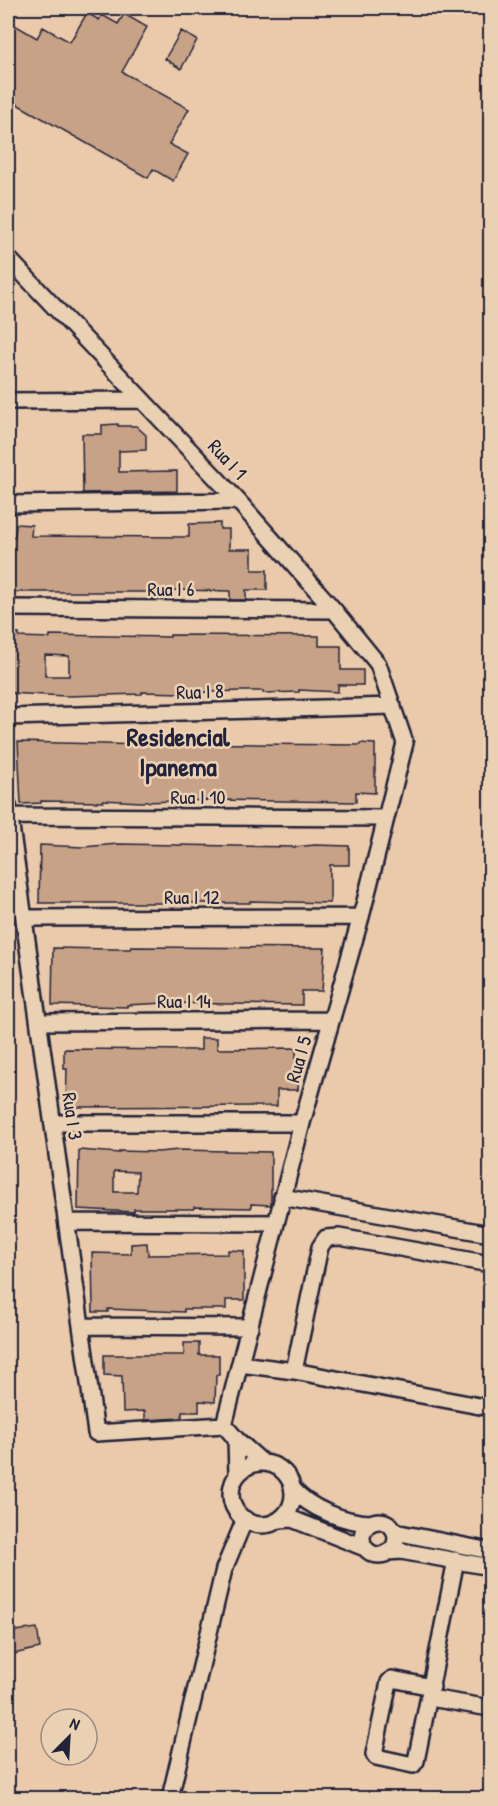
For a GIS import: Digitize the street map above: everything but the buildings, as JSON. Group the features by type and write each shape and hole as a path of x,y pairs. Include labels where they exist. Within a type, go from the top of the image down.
{"street":[{"name":"Rua I 1","path":"8,258 238,501 334,610 378,664 393,706"},
{"path":"8,401 142,400"},
{"path":"8,504 238,501"},
{"name":"Rua I 6","path":"8,608 334,610"},
{"name":"Rua I 8","path":"8,717 393,706"},
{"name":"Rua I 5","path":"224,1425 282,1197 361,917 405,743 393,706"},
{"name":"Rua I 10","path":"8,810 386,818"},
{"name":"Rua I 3","path":"8,810 96,1433 224,1425"},
{"name":"Rua I 12","path":"24,918 361,917"},
{"name":"Rua I 14","path":"39,1022 331,1020"},
{"path":"53,1123 302,1123"},
{"path":"282,1197 490,1234"},
{"path":"67,1222 276,1223"},
{"path":"294,1371 320,1247 326,1238 339,1237 490,1264"},
{"path":"82,1326 250,1327"},
{"path":"240,1364 294,1371 490,1408"},
{"path":"224,1425 263,1463"},
{"path":"236,1439 237,1475 232,1488 232,1502 235,1509 245,1519 258,1525 292,1519 375,1554 401,1551 490,1567"},
{"path":"237,1475 249,1465 263,1463 277,1466 288,1476 293,1489 301,1498 322,1509 358,1522 382,1521 395,1532 490,1551"},
{"path":"279,1520 289,1510 293,1489"},
{"path":"170,1798 224,1569 245,1519"},
{"path":"365,1548 363,1532 370,1523"},
{"path":"387,1552 395,1544 395,1532"},
{"path":"456,1560 431,1692 416,1761 413,1765 376,1757 374,1754 389,1682 392,1679 431,1692 490,1708"}],"district":[{"name":"Residencial Ipanema","path":"178,751"}]}
